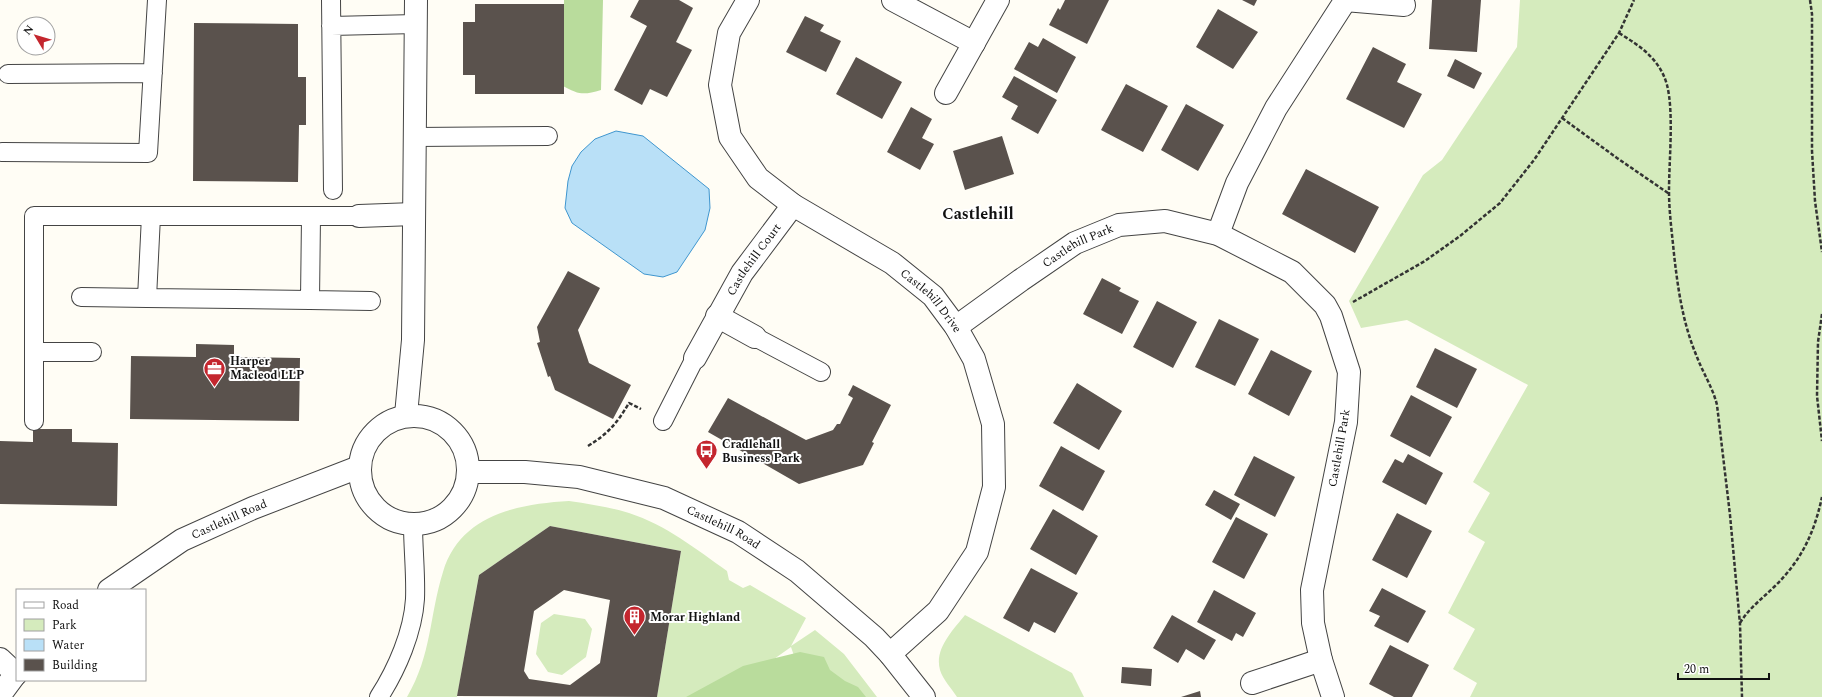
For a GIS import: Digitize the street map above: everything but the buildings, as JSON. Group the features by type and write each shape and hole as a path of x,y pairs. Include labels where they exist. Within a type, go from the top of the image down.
{"street":[{"path":"406,415 413,340 416,0"},
{"name":"Castlehill Drive","path":"748,0 729,33 720,85 730,137 758,178 793,204 892,263 933,296 956,327 974,359 993,424 994,487 977,552 938,611 890,654"},
{"path":"893,0 974,43"},
{"path":"946,93 998,0"},
{"path":"1218,234 1237,183 1276,108 1345,0 1404,5"},
{"name":"Castlehill Court","path":"695,358 716,316 742,273 793,204"},
{"path":"359,216 414,214"},
{"name":"Castlehill Park","path":"956,327 1075,243 1119,225 1165,221 1218,234 1292,272 1325,305 1331,316 1349,372 1346,422 1312,590 1313,623 1321,660 1332,697"},
{"path":"716,316 755,337"},
{"path":"406,415 422,415 437,420 451,429 461,441 467,456 469,472 462,494 457,503 445,515 429,522 413,524 395,521 380,513 369,500 361,484 359,467 364,449 373,433 388,422 406,415"},
{"name":"Castlehill Road","path":"110,589 182,540 253,508 359,467"},
{"name":"Castlehill Road","path":"469,472 525,472 579,477 664,498 738,532 797,571 874,637 890,654 924,697"},
{"path":"1252,683 1321,660"},
{"path":"0,695 11,668"}],"lane":[{"path":"2,152 148,153 156,0"},
{"path":"331,0 333,190"},
{"path":"332,26 416,24"},
{"path":"8,74 153,73"},
{"path":"415,137 548,136"},
{"path":"34,421 34,216 359,216"},
{"path":"147,298 151,216"},
{"path":"310,217 310,300"},
{"path":"81,297 371,301"},
{"path":"755,337 821,372"},
{"path":"34,352 92,352"},
{"path":"663,421 695,358"},
{"path":"379,697 388,683 408,633 415,599 413,524"}],"path":[{"path":"1331,316 1425,260 1460,236 1500,203 1534,160 1619,33 1634,0"},
{"path":"1810,0 1812,14 1812,151 1815,201 1822,252"},
{"path":"1619,33 1649,54 1659,66 1667,85 1669,109 1669,193 1683,315 1697,357 1717,405 1730,515 1740,624 1742,697"},
{"path":"1562,118 1669,193"},
{"path":"1822,314 1818,342 1817,396 1822,441"},
{"path":"588,446 604,436 611,429 629,403 663,421"},
{"path":"1740,624 1746,613 1776,586 1795,565 1807,546 1822,497"}],"green space":[{"path":"564,0 603,0 601,90 590,93 578,93 563,86"},
{"path":"1520,0 1822,0 1822,697 1470,697 1477,683 1453,669 1475,629 1448,613 1485,542 1468,532 1490,493 1473,482 1528,385 1407,320 1361,328 1349,301 1423,175 1442,160 1517,47"},
{"path":"569,501 622,511 656,524 680,538 727,571 729,580 743,588 750,585 806,618 791,646 815,630 844,654 877,697 808,697 791,647 720,697 657,697 681,551 550,526 479,575 457,697 407,697 415,681 426,650 438,589 443,572 451,553 463,537 477,525 493,516 530,505"},
{"path":"554,614 585,619 592,629 586,657 562,675 548,672 536,654 541,623"},
{"path":"965,615 1072,673 1084,697 957,697 943,677 939,662 942,647 950,633"},
{"path":"800,652 824,657 830,670 845,681 858,687 866,697 686,697 743,666"}],"water":[{"path":"616,131 643,136 709,189 710,208 705,230 677,272 663,277 644,274 572,223 565,208 568,181 572,166 581,152 595,139"}],"place":[{"name":"Harper Macleod LLP","path":"215,388"},
{"name":"Cradlehall Business Park","path":"706,470"},
{"name":"Morar Highland","path":"635,636"}],"district":[{"name":"Castlehill","path":"978,213"}]}
